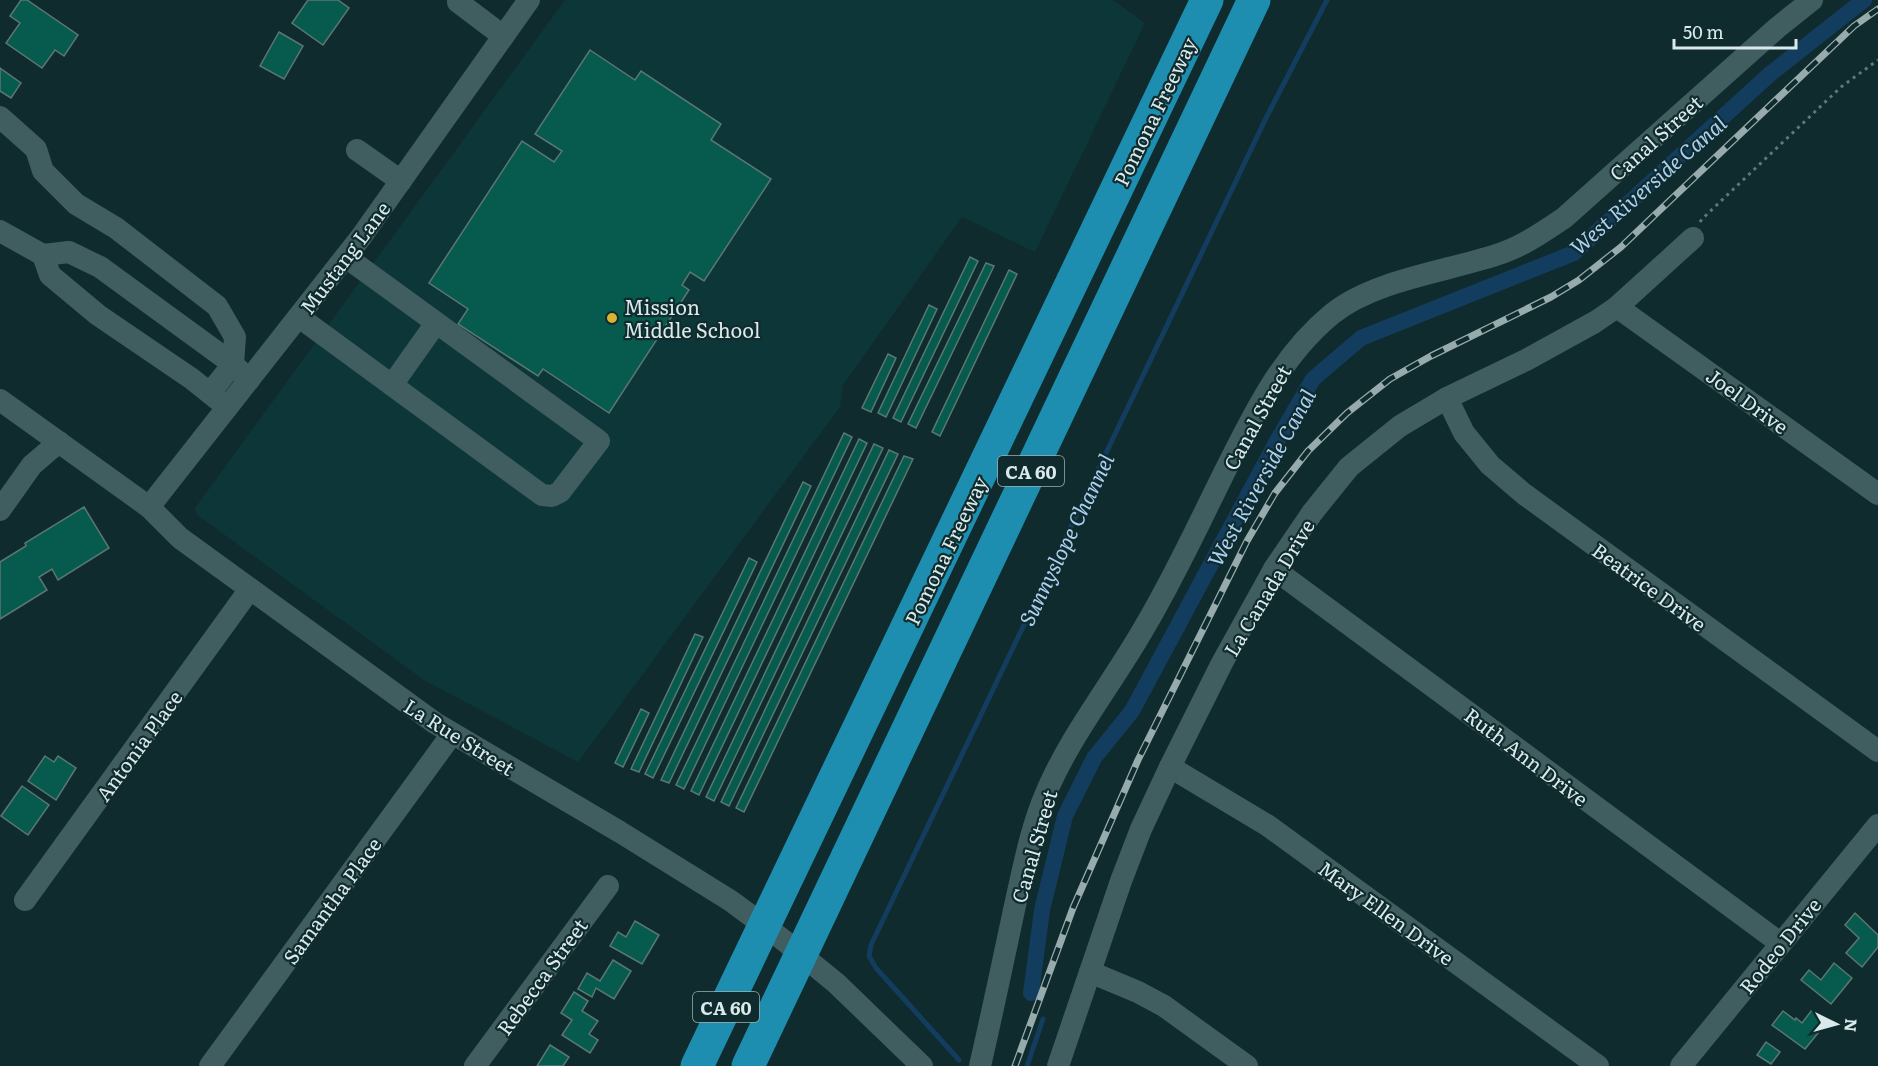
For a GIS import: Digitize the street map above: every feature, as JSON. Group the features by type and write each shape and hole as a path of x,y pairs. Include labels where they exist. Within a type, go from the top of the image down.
{"highway":[{"name":"Pomona Freeway","path":"697,1066 1207,0"},
{"name":"CA 60","path":"748,1066 1254,0"}],"street":[{"name":"Mustang Lane","path":"149,507 346,257 529,0"},
{"name":"Canal Street","path":"980,1066 1020,882 1045,794 1072,741 1144,629 1261,400 1287,360 1318,326 1335,311 1355,299 1397,283 1504,253 1530,241 1564,218 1768,36 1812,0"},
{"path":"458,2 504,36"},
{"path":"0,117 36,149 43,171 76,204 116,228 217,306 235,337 233,363 210,393"},
{"path":"357,150 401,182"},
{"path":"0,231 43,255 69,252 100,267 233,363 249,380"},
{"name":"La Canada Drive","path":"1058,1066 1137,840 1170,767 1222,663 1274,568 1312,513 1349,467 1400,426 1447,398 1526,360 1595,322 1617,307 1694,238"},
{"path":"43,255 50,275 58,282 99,315 192,379 227,407"},
{"path":"299,316 542,495 552,496 560,492 599,441 346,257"},
{"name":"Joel Drive","path":"1617,307 1878,494"},
{"path":"392,385 436,323"},
{"name":"Beatrice Drive","path":"1447,398 1464,433 1490,465 1524,494 1878,751"},
{"name":"La Rue Street","path":"0,400 149,507 180,538 452,734 610,826 731,901 836,983 922,1066"},
{"path":"0,510 32,465 58,442"},
{"name":"Ruth Ann Drive","path":"1274,568 1780,943"},
{"name":"Antonia Place","path":"25,900 250,589"},
{"name":"Samantha Place","path":"210,1066 452,734"},
{"name":"Mary Ellen Drive","path":"1170,767 1267,825 1598,1066"},
{"name":"Rodeo Drive","path":"1681,1066 1878,825"},
{"name":"Rebecca Street","path":"475,1066 608,886"},
{"path":"1090,972 1138,992 1164,1006 1247,1066"}],"path":[{"path":"1694,238 1702,219 1841,87 1878,60"}],"shaded area":[{"name":"Mission Middle School","path":"565,0 1113,0 1145,23 1035,252 962,217 843,385 840,407 578,762 424,680 196,514 195,508"}],"building":[{"path":"21,0 27,0 78,35 64,56 55,50 42,68 6,43 20,23 10,16"},
{"path":"308,0 338,0 349,8 323,45 292,23"},
{"path":"279,32 303,46 284,79 260,66"},
{"path":"590,50 635,80 641,71 721,124 711,140 771,179 704,281 690,272 682,285 689,290 609,413 543,369 538,376 458,324 468,309 429,283 522,141 554,162 562,151 535,134"},
{"path":"0,68 21,83 11,98 0,91"},
{"path":"970,257 978,261 901,422 893,418"},
{"path":"986,263 994,266 916,428 908,424"},
{"path":"1009,270 1017,274 940,436 932,432"},
{"path":"929,305 937,309 886,417 878,413"},
{"path":"888,354 896,358 871,412 862,408"},
{"path":"844,433 852,437 684,789 676,785"},
{"path":"859,439 867,443 699,795 691,791"},
{"path":"874,444 883,448 714,801 706,797"},
{"path":"889,450 898,454 729,806 721,802"},
{"path":"904,456 913,459 744,812 736,808"},
{"path":"803,482 811,486 669,783 661,780"},
{"path":"84,507 109,548 58,580 52,569 39,577 47,590 0,619 0,562 26,546 25,543"},
{"path":"749,558 757,562 653,778 645,774"},
{"path":"695,634 703,637 639,772 631,769"},
{"path":"641,709 649,713 623,767 615,763"},
{"path":"45,756 54,762 58,756 76,768 56,800 28,781"},
{"path":"22,786 49,805 28,835 1,816"},
{"path":"1855,913 1878,935 1878,947 1862,967 1846,953 1859,938 1845,925"},
{"path":"635,921 659,935 642,964 610,946 618,932 626,937"},
{"path":"613,960 631,971 614,999 596,988 592,997 578,989 587,973 600,981"},
{"path":"1834,963 1852,978 1831,1004 1801,980 1809,970 1821,980"},
{"path":"574,992 588,1001 582,1011 598,1021 589,1034 598,1040 590,1053 562,1035 572,1020 561,1013"},
{"path":"1812,1010 1827,1022 1805,1049 1772,1025 1783,1011 1802,1023"},
{"path":"1766,1042 1780,1052 1771,1064 1757,1055"},
{"path":"550,1045 569,1057 563,1066 537,1066"}],"waterway":[{"name":"Sunnyslope Channel","path":"959,1060 876,968 869,956 871,945 1267,116 1327,0"},
{"name":"West Riverside Canal","path":"1031,993 1042,910 1065,816 1094,758 1132,711 1277,441 1313,379 1361,338 1574,253 1770,74 1864,0"},
{"name":"West Riverside Canal","path":"1027,1066 1043,1019"}],"railway":[{"path":"1015,1066 1073,908 1138,760 1247,541 1275,493 1308,451 1347,413 1390,379 1431,356 1551,297 1579,280 1621,247 1854,26 1878,9"}],"place":[{"name":"Mission Middle School","path":"612,318"}]}
